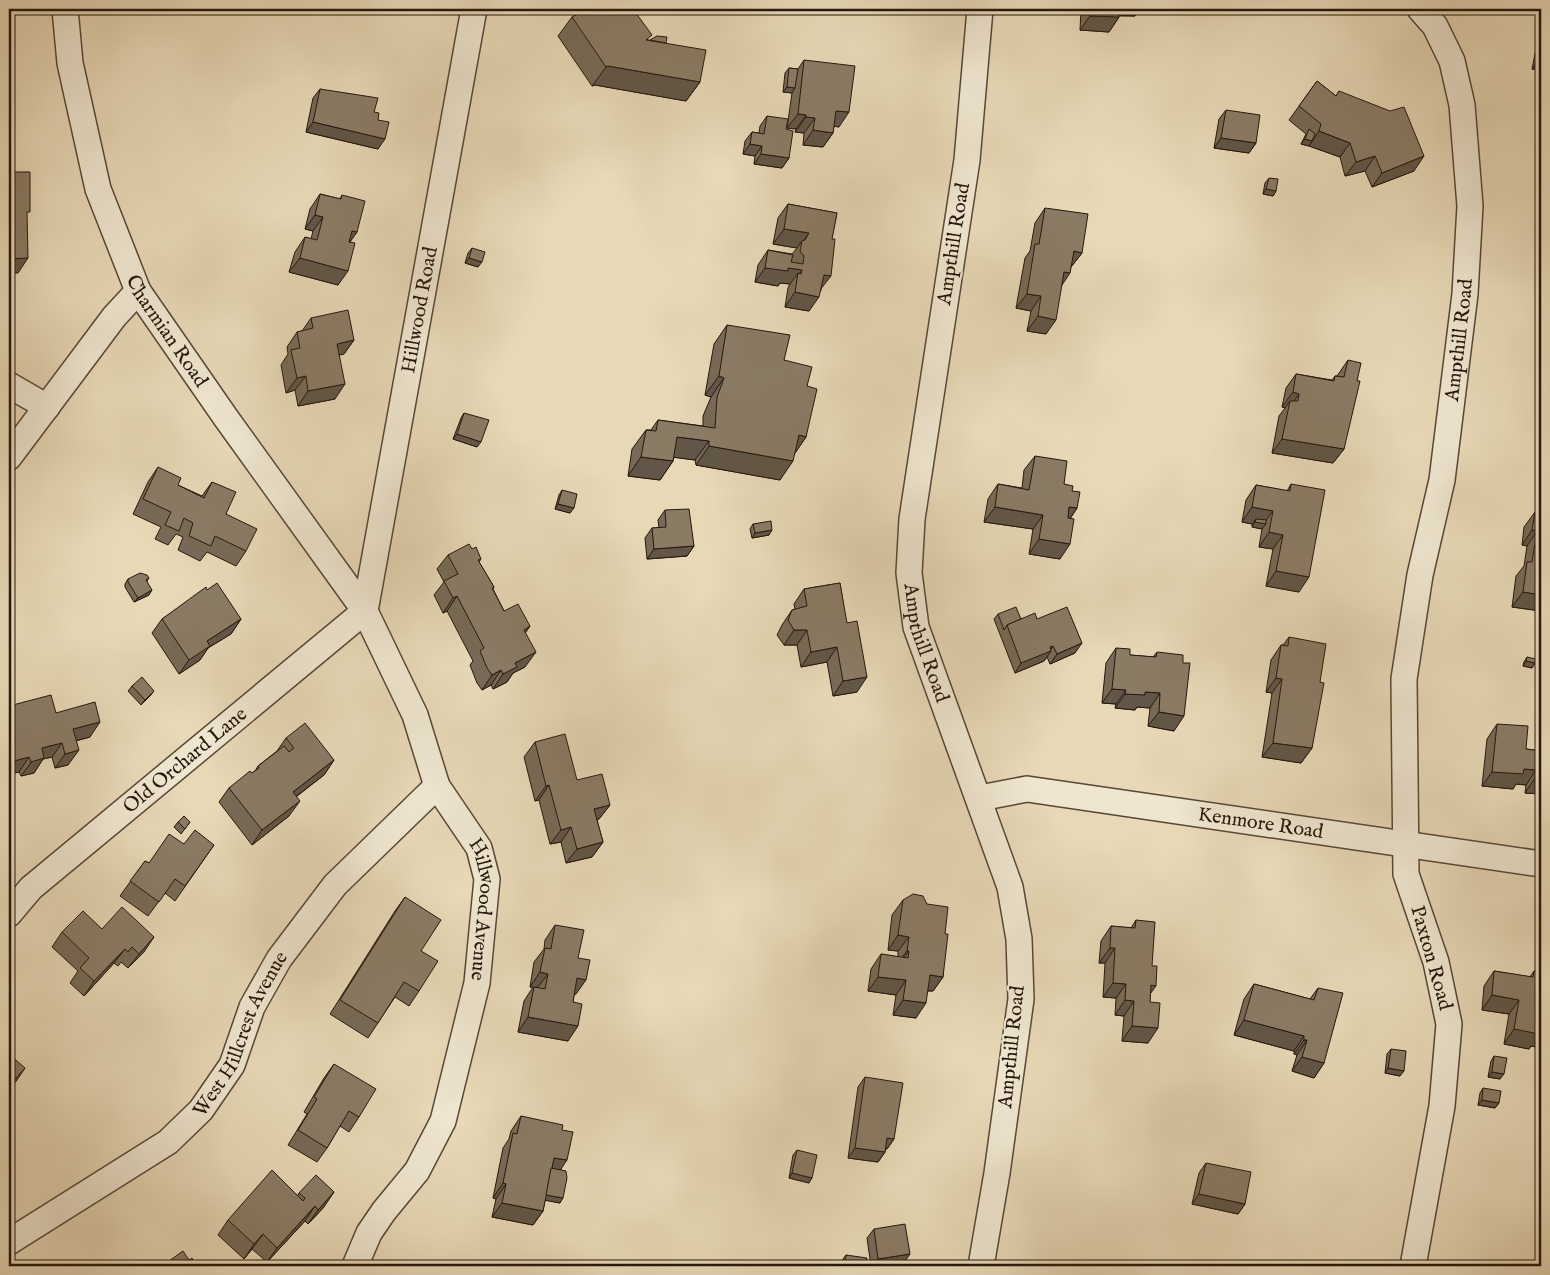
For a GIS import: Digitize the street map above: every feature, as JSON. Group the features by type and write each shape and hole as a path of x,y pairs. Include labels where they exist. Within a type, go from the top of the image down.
{"street":[{"name":"Charmian Road","path":"65,9 70,63 98,188 138,291 365,611"},
{"name":"Hillwood Road","path":"365,611 474,9"},
{"name":"Ampthill Road","path":"980,9 967,160 912,520 909,573 916,627 980,798 1010,887 1019,939 1020,999 997,1173 981,1266"},
{"name":"Ampthill Road","path":"1404,679 1420,575 1442,480 1465,294 1470,206 1462,105 1452,61 1434,26 1420,9"},
{"path":"9,457 114,317 138,291"},
{"path":"9,385 46,407"},
{"name":"Hillwood Avenue","path":"355,1266 369,1233 384,1211 417,1171 444,1121 477,983 487,879 479,848 437,786 415,715 365,611"},
{"name":"Old Orchard Lane","path":"9,914 31,888 365,611"},
{"name":"Paxton Road","path":"1404,679 1406,874 1436,962 1449,1024 1442,1106 1413,1266"},
{"name":"West Hillcrest Avenue","path":"9,1242 168,1142 201,1110 232,1065 252,1007 279,958 335,885 437,786"},
{"name":"Kenmore Road","path":"980,798 1027,789 1541,864"}],"building":[{"path":"586,9 633,9 652,35 646,40 706,50 700,82 606,67 572,17"},
{"path":"1090,9 1119,9 1119,17 1090,16"},
{"path":"657,36 667,37 666,43 650,40"},
{"path":"804,60 855,66 849,112 836,111 833,133 813,130 815,118 798,114"},
{"path":"789,68 798,69 795,88 787,87"},
{"path":"1317,81 1336,96 1339,91 1390,111 1404,107 1424,156 1382,173 1375,156 1356,162 1350,143 1319,131 1321,124 1299,106"},
{"path":"320,89 378,98 374,112 379,113 378,120 389,122 385,139 313,122"},
{"path":"1226,110 1260,115 1256,143 1221,138"},
{"path":"767,116 788,119 786,129 793,131 789,158 761,154 762,146 750,144 752,132 764,134"},
{"path":"1309,129 1315,134 1312,141 1305,139"},
{"path":"9,172 30,172 30,212 27,212 28,258 9,259"},
{"path":"1269,178 1278,179 1276,191 1266,189"},
{"path":"320,194 341,199 342,195 365,201 357,232 352,231 349,242 355,243 348,271 300,258 305,237 317,240 323,217 315,215"},
{"path":"788,204 837,213 832,239 835,239 831,276 824,275 819,297 795,292 798,273 801,274 802,270 788,268 788,271 765,268 768,250 793,255 791,262 803,264 804,256 800,251 802,241 805,240 809,233 784,229"},
{"path":"1045,208 1088,214 1082,253 1074,251 1070,273 1064,272 1056,320 1038,316 1041,296 1027,294 1035,244 1039,244"},
{"path":"472,248 485,252 482,262 469,258"},
{"path":"348,310 354,340 337,344 345,384 308,391 306,376 297,378 291,350 300,348 297,332 313,328 311,318"},
{"path":"727,325 790,335 784,360 812,367 807,386 817,389 806,437 799,435 793,461 709,446 709,441 677,437 673,461 641,457 646,430 656,431 658,420 715,428 717,397 724,378 719,376"},
{"path":"1348,360 1361,363 1357,381 1360,381 1344,449 1282,439 1290,401 1298,401 1299,394 1293,392 1296,374 1334,381 1335,376 1344,377"},
{"path":"464,413 489,420 481,442 457,434"},
{"path":"1035,456 1067,461 1064,484 1073,486 1072,491 1080,492 1077,508 1069,507 1068,518 1074,519 1070,544 1039,539 1043,515 995,507 998,484 1029,490"},
{"path":"158,467 181,478 178,485 204,498 212,482 236,492 226,514 257,529 246,551 215,536 211,546 189,536 193,523 184,518 179,531 165,525 171,512 143,499"},
{"path":"1291,484 1325,490 1309,577 1276,571 1283,535 1269,532 1273,511 1252,507 1256,485 1290,491"},
{"path":"562,490 577,494 574,508 558,504"},
{"path":"689,509 694,546 654,549 652,528 666,527 665,510"},
{"path":"1535,512 1541,513 1541,595 1523,592 1527,562 1532,562 1537,531 1532,530"},
{"path":"1256,519 1266,520 1266,524 1255,522"},
{"path":"771,521 772,530 755,533 753,524"},
{"path":"469,544 472,549 476,547 481,559 478,560 494,587 492,588 504,611 518,604 530,626 524,630 536,652 515,663 517,667 503,674 501,670 492,675 487,668 480,651 484,648 457,596 453,598 444,581 458,574 448,555"},
{"path":"140,573 147,575 149,578 146,580 152,590 138,598 128,579"},
{"path":"217,583 241,619 207,641 210,646 189,660 162,619 206,587 207,590"},
{"path":"840,583 847,623 857,621 867,677 843,681 837,647 811,652 807,630 794,630 788,620 792,610 807,606 804,589"},
{"path":"1016,607 1021,619 1007,625 1004,630 998,614"},
{"path":"1067,607 1082,643 1057,654 1053,646 1050,647 1051,651 1021,663 1007,625 1035,613 1037,619"},
{"path":"1289,637 1326,644 1320,682 1324,683 1312,748 1273,743 1282,679 1276,678 1281,645 1288,646"},
{"path":"1116,648 1130,649 1130,655 1156,657 1157,652 1183,655 1183,663 1190,663 1184,716 1159,712 1160,693 1145,692 1145,695 1125,694 1126,690 1112,689"},
{"path":"1527,657 1536,659 1535,663 1526,661"},
{"path":"142,677 154,691 145,700 132,686"},
{"path":"51,695 56,713 95,702 100,722 73,729 79,750 65,754 62,743 42,748 44,758 31,762 29,757 14,761 12,750 9,751 9,706"},
{"path":"305,723 334,760 293,792 300,801 262,830 229,788 250,771 252,773 259,768 258,766 284,746 289,752 294,748 286,738"},
{"path":"1497,724 1528,726 1526,749 1541,751 1541,779 1535,778 1536,770 1524,769 1523,774 1492,772"},
{"path":"565,734 577,780 602,774 610,805 594,809 603,842 577,849 571,827 561,830 549,785 546,786 535,742"},
{"path":"184,816 190,822 185,829 178,822"},
{"path":"195,830 214,845 185,886 175,879 159,902 130,881 145,861 149,863 169,834 184,844"},
{"path":"913,894 923,896 927,904 948,907 945,934 948,934 943,977 930,975 926,1003 903,1000 906,980 878,977 881,954 908,958 909,937 898,935 903,900"},
{"path":"405,897 441,920 421,951 438,961 419,991 404,982 378,1023 340,1000"},
{"path":"122,907 154,937 139,954 132,947 128,952 125,949 94,981 80,968 89,958 62,932 83,911 102,929"},
{"path":"1136,920 1155,922 1152,966 1157,966 1156,986 1151,985 1150,1002 1160,1003 1158,1028 1132,1026 1134,1001 1125,1000 1126,984 1113,983 1115,948 1110,948 1111,926 1135,928"},
{"path":"555,925 584,930 578,958 590,960 586,980 577,978 573,1002 582,1004 578,1026 528,1017 534,987 545,989 548,974 540,972 545,948 551,949"},
{"path":"1494,971 1533,977 1534,971 1541,972 1541,1031 1539,1031 1539,1034 1514,1029 1519,1000 1492,995"},
{"path":"1254,984 1314,1000 1318,988 1343,993 1324,1063 1302,1057 1307,1040 1304,1040 1304,1036 1244,1020"},
{"path":"1391,1049 1406,1051 1404,1071 1388,1068"},
{"path":"9,1054 25,1068 9,1086"},
{"path":"1494,1056 1507,1058 1504,1074 1492,1072"},
{"path":"334,1064 376,1089 359,1117 349,1111 327,1148 298,1130 317,1099 314,1097"},
{"path":"865,1077 903,1083 894,1139 887,1138 885,1152 855,1148"},
{"path":"1483,1088 1501,1091 1499,1103 1482,1100"},
{"path":"521,1116 563,1125 562,1130 573,1132 567,1160 554,1158 543,1211 502,1203 506,1184 503,1183 513,1133 517,1134"},
{"path":"797,1150 817,1155 812,1178 792,1173"},
{"path":"1206,1163 1251,1172 1245,1204 1199,1194"},
{"path":"551,1168 566,1171 567,1178 563,1198 546,1195"},
{"path":"272,1170 303,1201 305,1198 299,1193 316,1175 334,1192 318,1210 315,1206 277,1248 263,1234 254,1244 228,1220"},
{"path":"905,1224 910,1254 878,1259 874,1229"},
{"path":"183,1251 189,1260 192,1258 197,1266 162,1266"},
{"path":"846,1255 867,1258 866,1266 844,1266"},
{"path":"877,1261 891,1263 891,1266 876,1266"}]}
